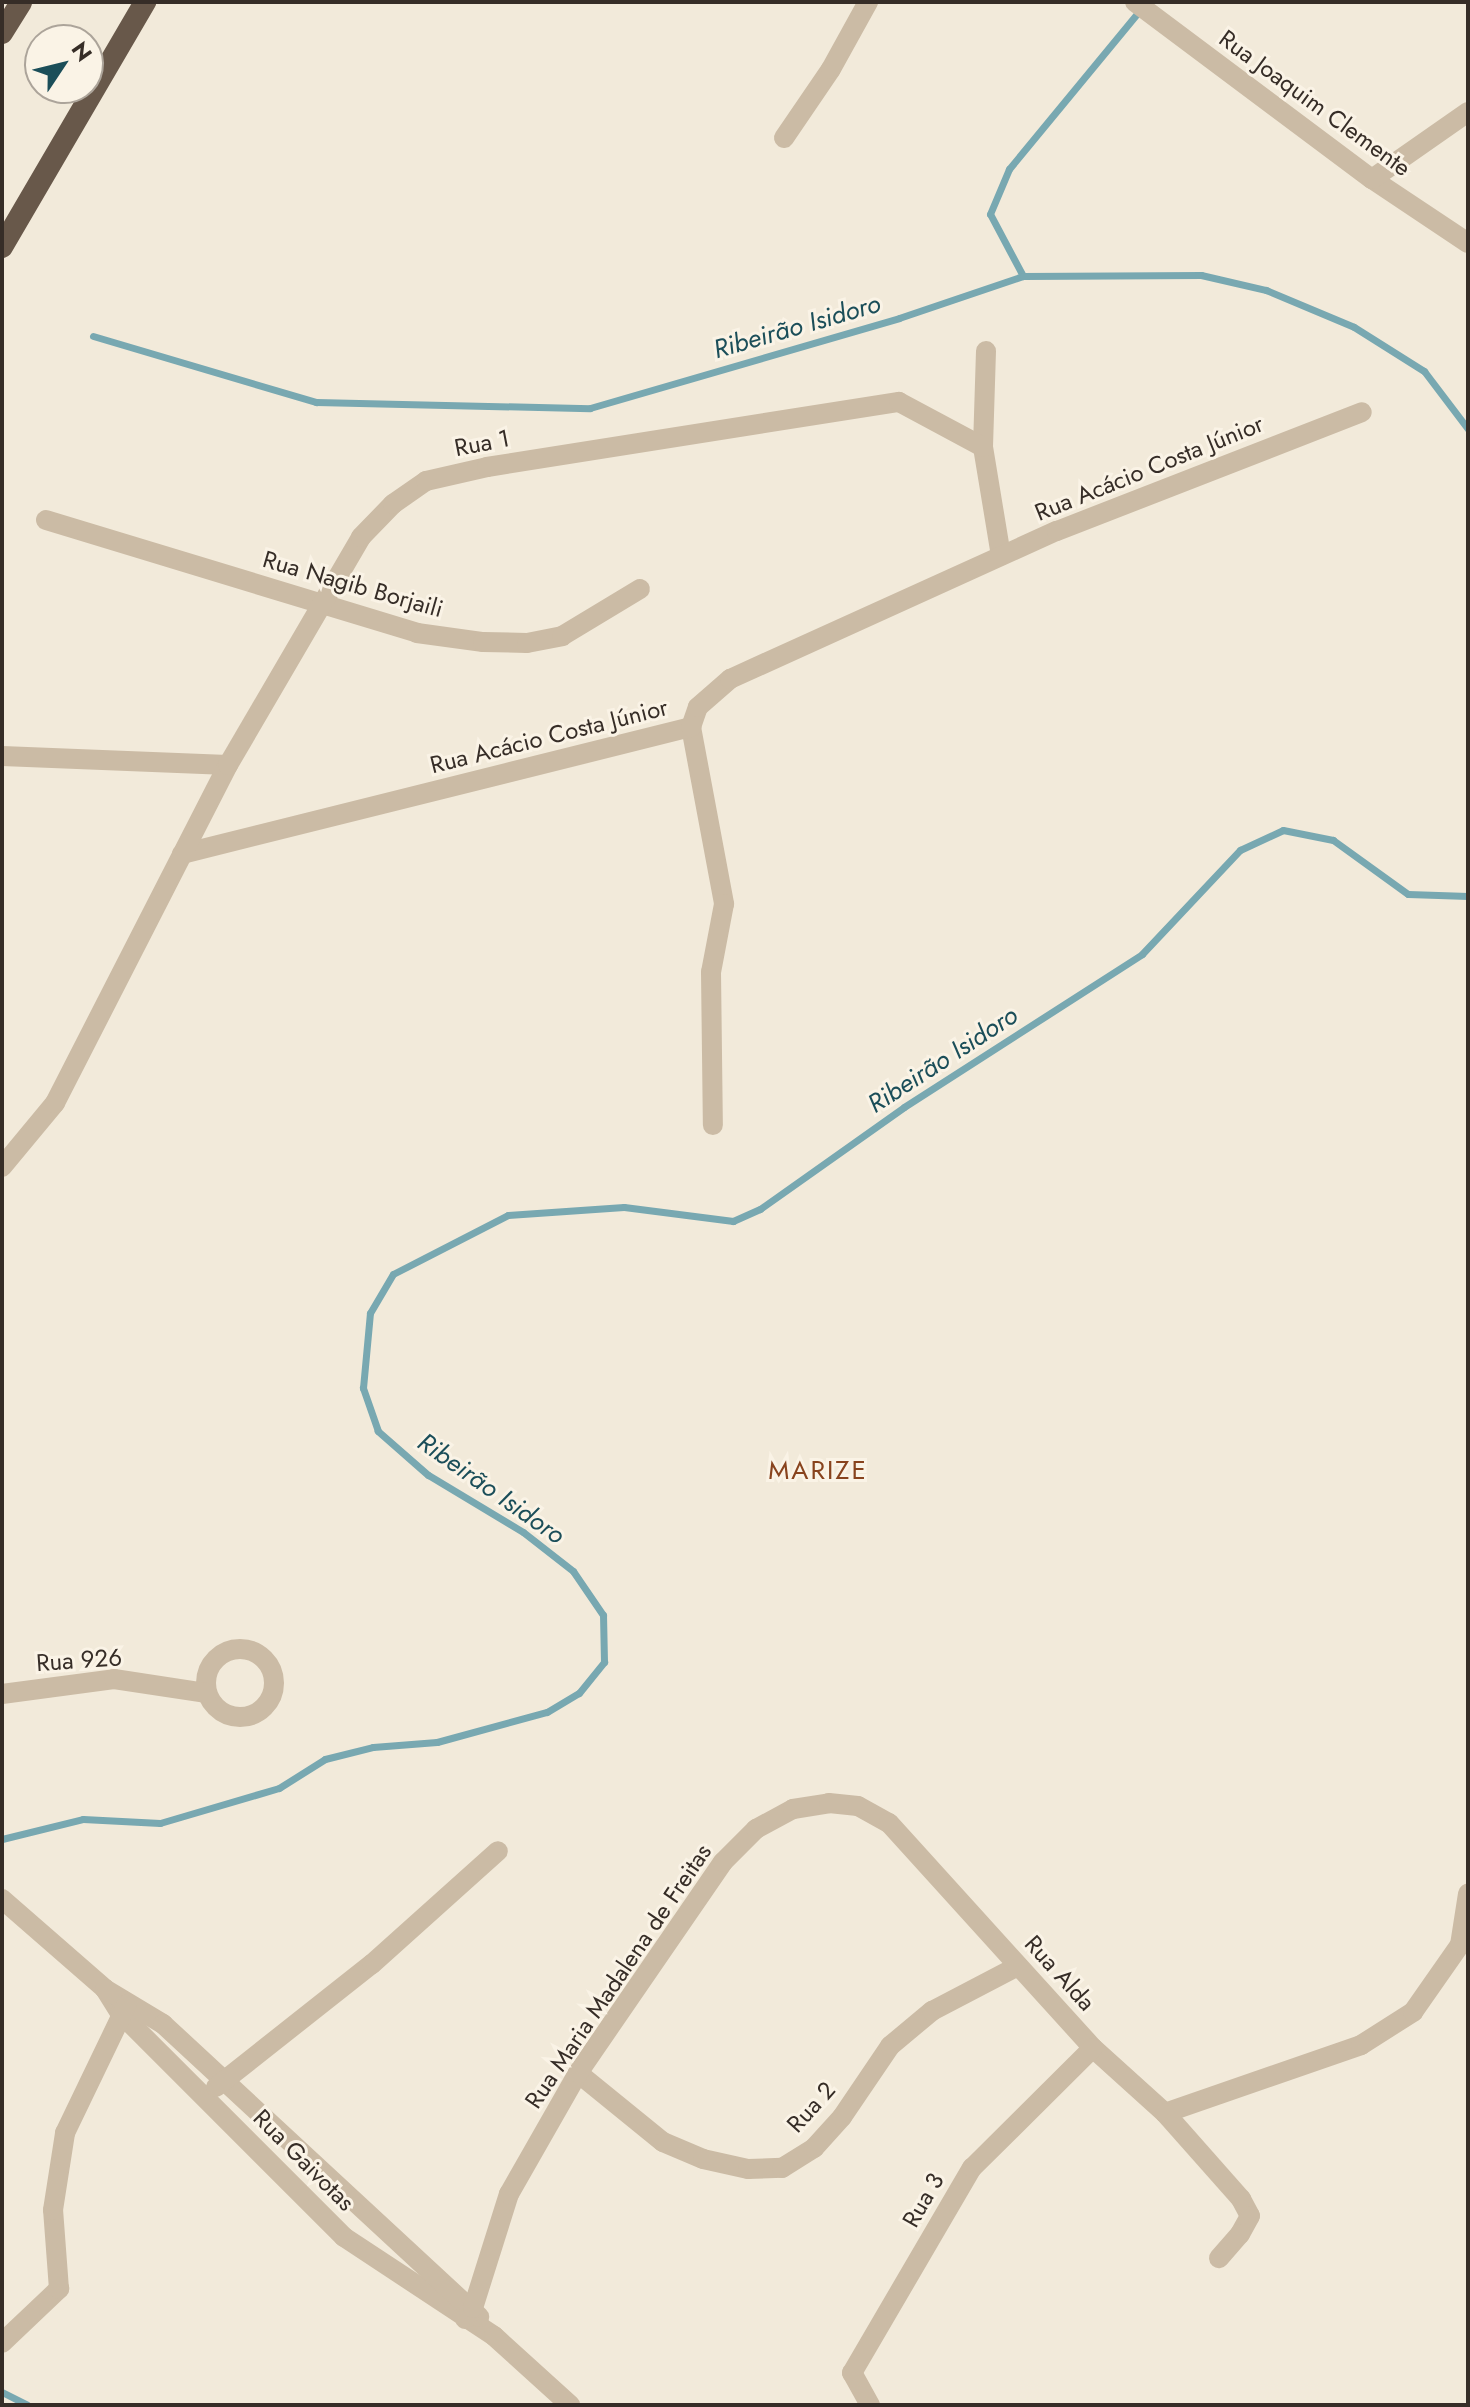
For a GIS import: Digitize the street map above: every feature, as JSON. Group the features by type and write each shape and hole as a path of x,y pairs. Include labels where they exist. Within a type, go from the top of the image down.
{"highway":[{"path":"2,33 21,2"},
{"path":"2,247 145,2"}],"street":[{"path":"784,138 831,69 868,2"},
{"name":"Rua Joaquim Clemente","path":"1135,2 1372,179 1468,243"},
{"path":"1372,179 1468,112"},
{"path":"986,351 983,447 1001,556"},
{"name":"Rua 1","path":"182,854 228,765 361,537 393,504 426,481 487,467 899,402 983,447"},
{"name":"Rua Acácio Costa Júnior","path":"182,854 691,727 698,707 730,679 1001,556 1362,412"},
{"name":"Rua Nagib Borjaili","path":"46,520 417,633 483,642 527,643 562,636 640,589"},
{"path":"691,727 724,904 711,972 713,1125"},
{"path":"2,756 228,765"},
{"path":"2,1167 55,1103 182,854"},
{"name":"Rua 926","path":"2,1694 114,1679 207,1693"},
{"name":"Rua Alda","path":"829,1803 858,1806 889,1823 1093,2048 1165,2113 1241,2199 1250,2216 1240,2234 1219,2258"},
{"name":"Rua Maria Madalena de Freitas","path":"469,2314 509,2194 578,2073 723,1862 756,1829 793,1809 829,1803"},
{"path":"203,2096 372,1964 498,1851"},
{"path":"1165,2113 1361,2045 1413,2012 1460,1945 1468,1894"},
{"name":"Rua Gaivotas","path":"2,1899 124,2007 203,2096 344,2237 469,2314"},
{"name":"Rua 2","path":"578,2073 663,2142 703,2159 733,2166 782,2168 814,2148 842,2117 890,2046 932,2011 1018,1966"},
{"path":"2,2343 59,2289 53,2210 65,2133 124,2007"},
{"name":"Rua Gaivotas","path":"124,2007 163,2024 226,2079 469,2314 570,2405"},
{"name":"Rua 3","path":"870,2405 852,2373 972,2168 1093,2048"}],"waterway":[{"path":"1023,276 990,214 1009,169 1140,10"},
{"name":"Ribeirão Isidoro","path":"93,336 316,402 590,408 899,318 1023,276 1201,275 1266,290 1354,327 1424,371 1468,429"},
{"name":"Ribeirão Isidoro","path":"2,1839 83,1819 160,1823 279,1788 325,1759 373,1747 437,1742 547,1712 579,1693 604,1662 603,1615 573,1571 523,1532 428,1475 378,1431 363,1388 370,1313 393,1274 508,1215 624,1207 733,1221 760,1209 904,1107 1142,954 1240,850 1283,830 1333,840 1408,894 1468,896"},
{"name":"Ribeirão Isidoro","path":"2,2392 27,2405"}],"district":[{"name":"MARIZE","path":"818,1471"}]}
